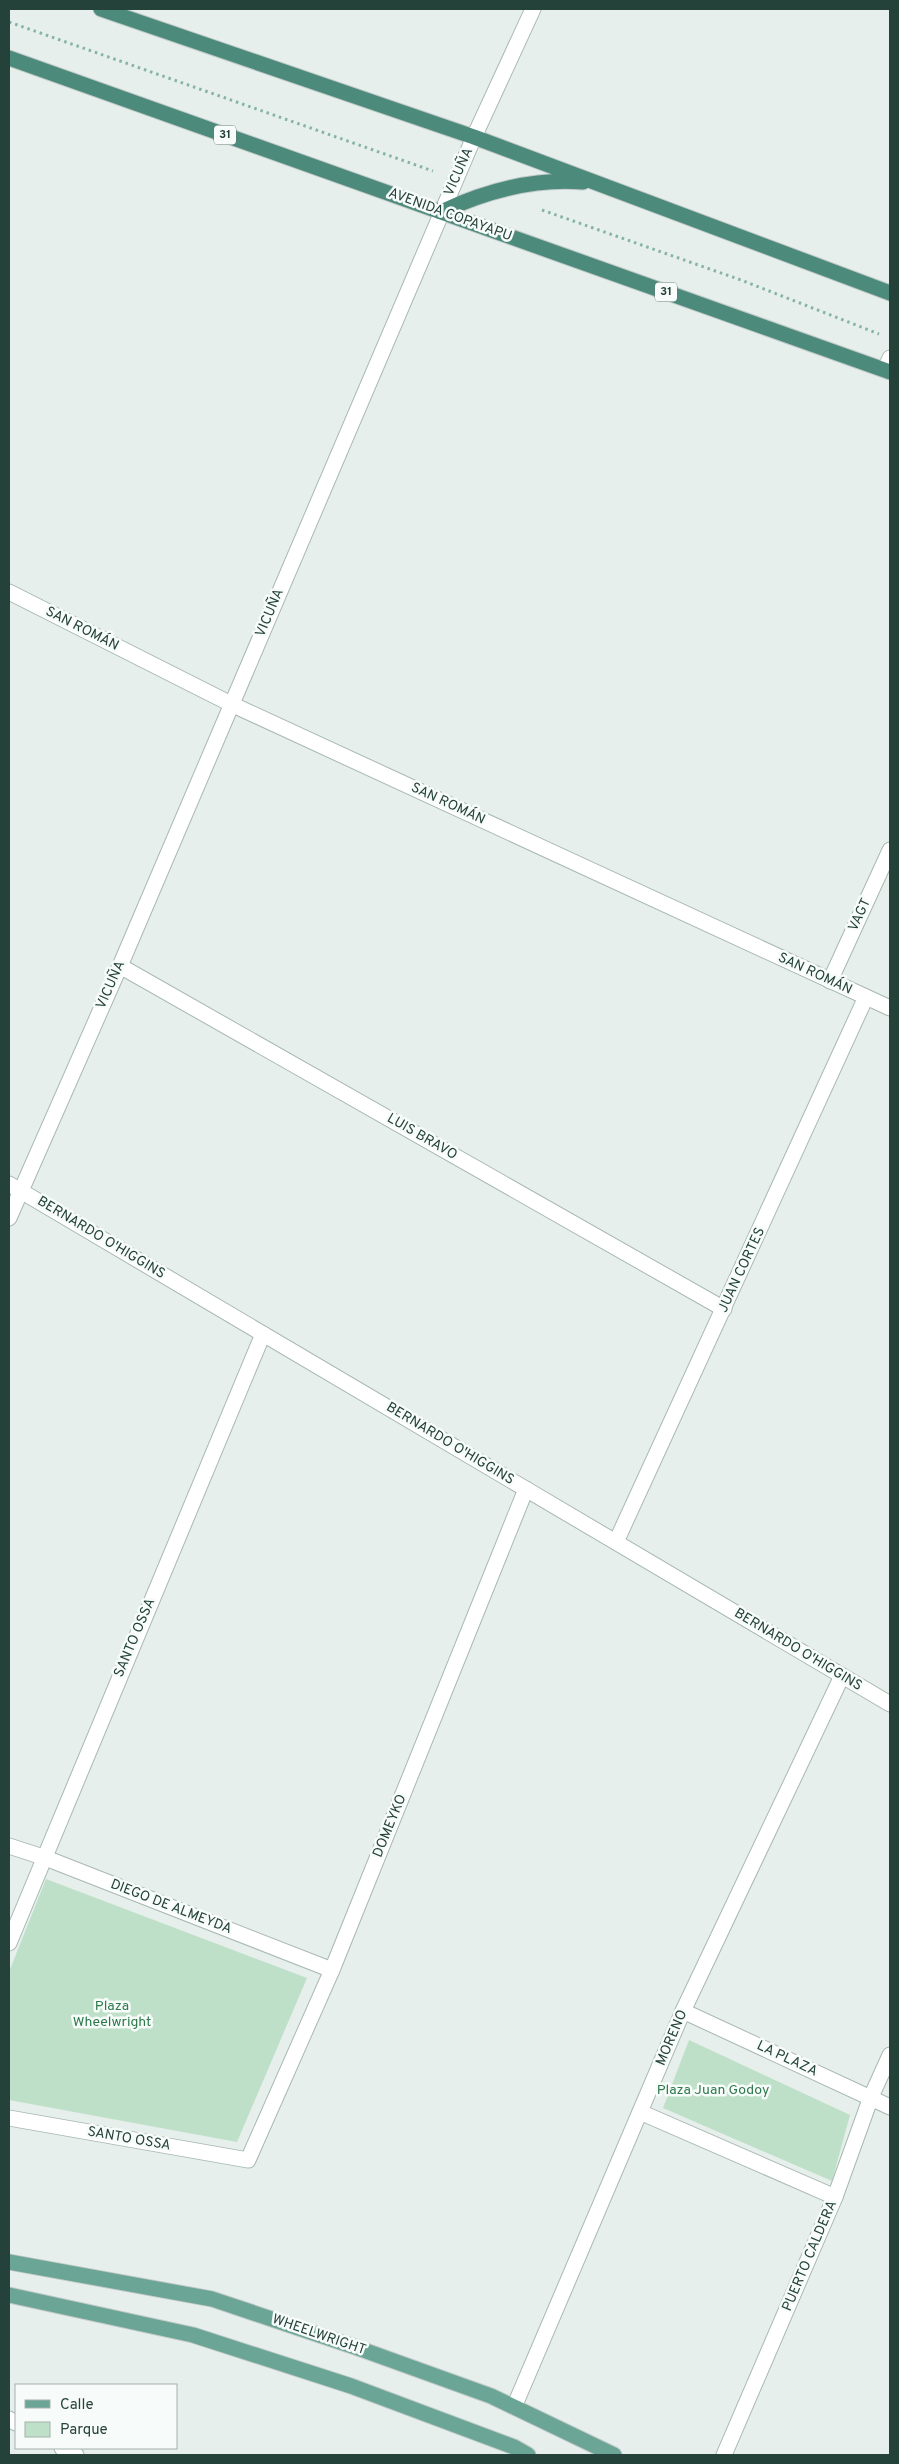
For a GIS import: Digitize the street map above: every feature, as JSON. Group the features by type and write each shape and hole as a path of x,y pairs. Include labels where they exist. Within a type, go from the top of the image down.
{"highway":[{"path":"101,9 474,137 890,293"},
{"name":"AVENIDA COPAYAPU","path":"9,58 441,212 888,366"},
{"path":"441,212 491,192 522,185 547,182 599,184"}],"main road":[{"name":"WHEELWRIGHT","path":"9,2262 212,2299 355,2347 514,2407 614,2455"},
{"path":"9,2295 193,2335 351,2386 514,2447 528,2455"}],"street":[{"name":"VICUÑA","path":"9,1218 15,1188 120,966 441,212 533,9"},
{"name":"SAN ROMÁN","path":"9,592 231,704 890,1008"},
{"name":"VAGT","path":"830,981 890,850"},
{"name":"LUIS BRAVO","path":"120,966 724,1309"},
{"name":"JUAN CORTES","path":"616,1542 866,997"},
{"name":"BERNARDO O'HIGGINS","path":"15,1188 890,1704"},
{"name":"SANTO OSSA","path":"9,1943 43,1857 264,1334"},
{"name":"DOMEYKO","path":"248,2160 332,1970 526,1489"},
{"name":"MORENO","path":"514,2407 683,2011 842,1676"},
{"name":"DIEGO DE ALMEYDA","path":"9,1846 43,1857 332,1970"},
{"name":"LA PLAZA","path":"683,2011 890,2107"},
{"name":"PUERTO CALDERA","path":"724,2455 835,2197 871,2098 890,2055"},
{"path":"640,2112 835,2197"},
{"name":"SANTO OSSA","path":"9,2118 248,2160"},
{"path":"64,2449 76,2455"}],"green space":[{"name":"Plaza Wheelwright","path":"46,1879 307,1978 237,2142 9,2100 9,1972"},
{"name":"Plaza Juan Godoy","path":"689,2040 850,2115 832,2181 663,2108"}]}
